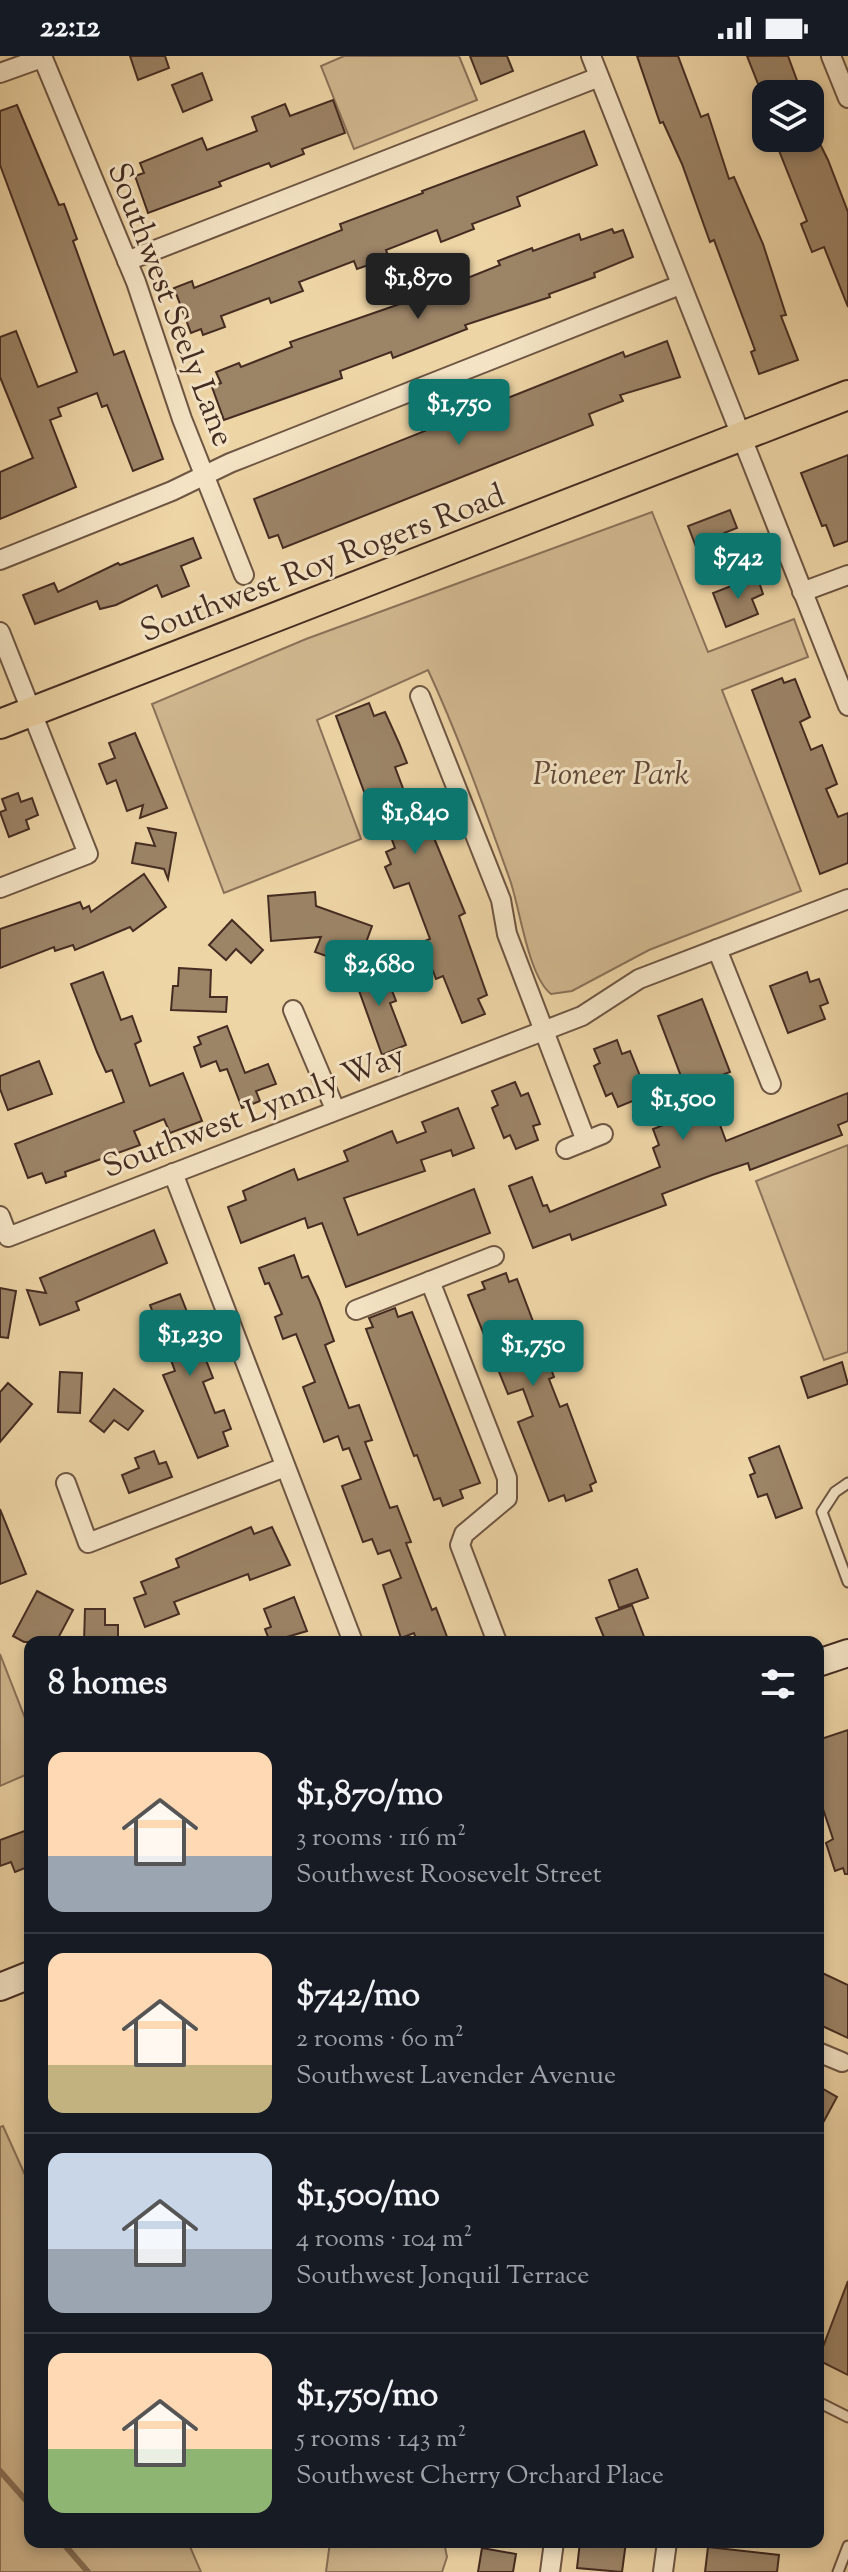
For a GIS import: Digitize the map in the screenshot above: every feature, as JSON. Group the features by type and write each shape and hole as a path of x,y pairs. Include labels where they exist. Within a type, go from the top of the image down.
{"main road":[{"name":"Southwest Roy Rogers Road","path":"0,724 848,395"},
{"path":"824,1661 848,1653"},
{"path":"0,1987 24,1977"}],"street":[{"path":"591,56 848,706"},
{"path":"831,56 848,98"},
{"path":"0,73 42,57"},
{"name":"Southwest Seely Lane","path":"42,57 127,261 204,475 244,575"},
{"path":"127,261 599,77"},
{"path":"0,560 680,285"},
{"path":"802,592 848,575"},
{"path":"0,632 88,854 0,888"},
{"path":"420,696 501,900 507,934 544,1030 595,1137 566,1149"},
{"name":"Southwest Lynnly Way","path":"0,1216 8,1237 582,1016 639,979 848,899"},
{"path":"717,949 771,1084"},
{"path":"293,1010 335,1109"},
{"path":"173,1173 351,1636"},
{"path":"356,1310 494,1256"},
{"path":"430,1281 507,1478 507,1498 464,1534 460,1545 495,1636"},
{"path":"66,1483 88,1543 285,1467"},
{"path":"824,2054 842,2062"},
{"path":"550,2572 553,2548"},
{"path":"663,2572 666,2548"}],"lane":[{"path":"848,1483 835,1492 822,1512 848,1582"},
{"path":"824,2405 848,2417"},
{"path":"838,2572 848,2546"}],"green space":[{"path":"344,56 459,56 477,100 354,149 321,66"},
{"name":"Pioneer Park","path":"652,512 708,652 794,619 808,657 722,690 801,891 649,950 572,991 551,994 536,973 501,854 428,670 317,720 361,839 224,893 152,704 306,639"},
{"path":"848,1145 848,1352 824,1360 756,1181"},
{"path":"0,1654 24,1716 24,1776 0,1786"},
{"path":"3,2126 24,2173 24,2548 191,2548 201,2572 0,2572 0,2127"},
{"path":"329,2548 445,2548 447,2557 442,2572 326,2572"}],"building":[{"path":"130,56 165,56 169,68 138,80"},
{"path":"470,56 507,56 513,71 481,84"},
{"path":"637,56 678,56 701,117 708,114 729,179 734,177 763,244 786,315 781,316 798,360 759,374 751,352 755,350 714,240 710,242 682,164 663,122 660,123"},
{"path":"747,56 788,56 797,80 756,80"},
{"path":"202,73 212,100 183,112 172,85"},
{"path":"333,100 345,133 302,149 304,154 271,167 269,163 219,182 221,186 148,213 135,176 144,173 140,163 202,138 207,150 257,131 252,117 285,104 290,116"},
{"path":"17,105 59,205 64,204 77,239 73,241 114,355 124,351 163,459 133,471 107,405 102,407 97,393 58,408 61,416 50,420 76,487 0,519 0,472 33,458 0,377 0,337 16,331 38,387 77,372 0,165 0,111"},
{"path":"584,131 597,165 517,197 520,206 472,224 474,229 441,242 437,230 386,250 389,258 357,269 354,261 299,282 303,291 271,303 269,298 221,316 225,327 203,335 201,329 191,333 174,288 192,281 194,288 342,230 340,224"},
{"path":"780,152 824,152 828,160 848,212 848,307 824,247 812,252 801,224 807,221"},
{"path":"612,229 614,233 623,230 633,257 594,273 595,277 549,294 550,297 465,325 467,329 393,358 391,352 340,371 342,378 224,420 212,387 221,383 216,372 239,363 241,367 292,347 290,342 417,298 433,291 431,285 447,279 450,285 532,248 533,251 579,234 581,240"},
{"path":"667,341 680,377 620,395 623,401 589,414 593,425 283,548 278,535 269,538 254,499 623,352 625,357"},
{"path":"848,455 848,541 834,546 826,525 822,526 801,473"},
{"path":"730,510 737,528 724,533 729,546 700,557 688,526"},
{"path":"193,538 201,558 181,566 189,586 162,597 157,585 116,605 100,609 97,601 35,624 23,595 54,583 58,592 118,563 120,565"},
{"path":"757,576 763,594 752,599 758,614 726,627 713,593"},
{"path":"782,678 784,683 795,679 810,717 800,722 811,750 822,745 837,784 826,789 838,817 848,813 848,863 820,874 752,690"},
{"path":"369,703 374,716 385,712 407,763 395,767 410,807 424,802 430,820 427,821 465,913 459,916 487,995 478,999 485,1014 462,1023 443,976 436,979 422,942 430,939 409,883 394,888 385,867 391,864 386,852 395,848 375,794 366,797 336,716"},
{"path":"135,733 167,808 140,818 143,805 127,811 116,780 107,784 99,764 115,758 109,743"},
{"path":"18,793 21,802 32,798 38,815 26,820 29,829 9,837 0,812 6,810 2,799"},
{"path":"148,828 176,833 168,879 164,869 132,863 136,843 155,846"},
{"path":"144,874 166,907 133,931 130,927 75,950 73,945 55,951 54,947 0,968 0,929 80,902 83,909 89,906 91,912"},
{"path":"315,892 316,906 372,926 357,967 315,952 321,937 271,941 268,896"},
{"path":"232,920 263,950 251,963 236,949 226,960 209,945"},
{"path":"374,963 381,981 387,978 396,1001 390,1003 406,1045 382,1055 352,971"},
{"path":"179,968 211,970 210,997 227,997 226,1012 171,1010 173,986 178,986"},
{"path":"103,972 121,1020 132,1016 141,1041 135,1044 150,1086 183,1073 202,1121 170,1133 164,1119 134,1131 140,1145 65,1172 66,1176 46,1183 42,1173 28,1178 15,1144 124,1102 112,1070 106,1072 97,1052 71,984"},
{"path":"807,972 810,982 819,979 828,1003 820,1006 825,1019 788,1033 770,986"},
{"path":"702,999 730,1072 704,1082 726,1141 848,1093 848,1121 838,1125 842,1135 750,1170 748,1163 712,1175 662,1194 666,1205 572,1240 570,1234 533,1248 509,1186 532,1177 543,1206 547,1205 550,1212 660,1167 653,1148 659,1145 653,1129 695,1113 658,1016"},
{"path":"227,1026 245,1073 268,1064 276,1084 256,1091 260,1101 242,1108 227,1069 220,1071 216,1061 201,1067 194,1047 201,1044 198,1037"},
{"path":"617,1040 622,1054 630,1051 642,1081 635,1084 640,1098 618,1107 612,1093 606,1096 594,1066 600,1063 594,1049"},
{"path":"39,1061 52,1094 8,1110 0,1089 0,1076"},
{"path":"515,1082 521,1096 528,1093 540,1124 533,1126 538,1140 516,1149 510,1135 504,1138 492,1108 498,1105 492,1091"},
{"path":"458,1108 474,1148 453,1156 451,1150 421,1160 425,1171 344,1198 358,1235 474,1189 490,1233 346,1287 322,1223 308,1228 305,1218 241,1243 228,1207 246,1200 243,1191 294,1169 298,1180 348,1161 344,1151 392,1131 397,1143 426,1132 422,1122"},
{"path":"154,1230 167,1263 76,1302 79,1310 40,1325 27,1290 46,1293 40,1278"},
{"path":"294,1255 302,1278 308,1276 334,1341 325,1345 349,1408 359,1405 372,1440 365,1442 390,1508 397,1506 411,1542 406,1543 432,1610 436,1608 447,1636 415,1636 414,1633 400,1636 383,1585 401,1578 390,1550 378,1554 372,1539 363,1542 342,1486 361,1479 349,1448 343,1450 338,1436 324,1442 303,1387 315,1382 296,1334 283,1339 275,1317 282,1314 259,1268"},
{"path":"506,1273 509,1282 517,1279 554,1377 549,1379 560,1407 567,1404 596,1482 590,1485 592,1491 566,1501 564,1495 549,1501 518,1422 533,1416 523,1389 508,1394 468,1295 485,1289 482,1282"},
{"path":"0,1288 16,1291 8,1338 0,1337"},
{"path":"180,1294 213,1378 203,1382 215,1413 224,1410 231,1429 223,1432 228,1446 198,1458 163,1375 175,1371 150,1305"},
{"path":"395,1308 398,1317 412,1312 480,1483 460,1490 463,1498 443,1506 440,1498 434,1500 417,1455 414,1456 366,1329 373,1327 369,1318"},
{"path":"842,1362 848,1384 808,1398 801,1377"},
{"path":"60,1372 82,1373 80,1413 58,1412"},
{"path":"8,1383 32,1404 0,1442 0,1392"},
{"path":"114,1389 143,1411 128,1430 114,1420 104,1432 90,1421"},
{"path":"779,1446 802,1508 776,1518 767,1494 758,1497 750,1475 755,1473 749,1458"},
{"path":"154,1451 159,1464 166,1462 172,1477 129,1493 122,1475 139,1468 135,1458"},
{"path":"0,1509 26,1574 0,1584"},
{"path":"251,1527 254,1534 272,1527 290,1565 250,1580 248,1574 174,1602 179,1614 145,1627 134,1598 146,1594 141,1582 179,1567 176,1559"},
{"path":"637,1569 648,1598 619,1608 609,1580"},
{"path":"37,1591 73,1610 59,1636 24,1636 24,1642 13,1636"},
{"path":"294,1597 307,1631 290,1636 268,1636 265,1629 271,1627 264,1609"},
{"path":"632,1605 644,1636 603,1636 596,1618"},
{"path":"85,1609 105,1609 105,1625 118,1625 118,1636 84,1636"},
{"path":"848,1730 848,1874 843,1868 835,1871 826,1843 833,1839 824,1812 824,1738"},
{"path":"24,1831 24,1868 15,1872 11,1862 0,1866 0,1840"},
{"path":"824,1974 848,1985 848,2038 824,2027"},
{"path":"824,2089 837,2097 824,2121"},
{"path":"848,2281 848,2375 824,2363 824,2344"},
{"path":"482,2548 516,2554 513,2572 478,2572"},
{"path":"579,2548 625,2548 622,2572 577,2568"},
{"path":"708,2548 779,2555 777,2572 705,2572"}],"waterway":[{"path":"0,2471 24,2498"},
{"path":"67,2548 88,2572"}]}
